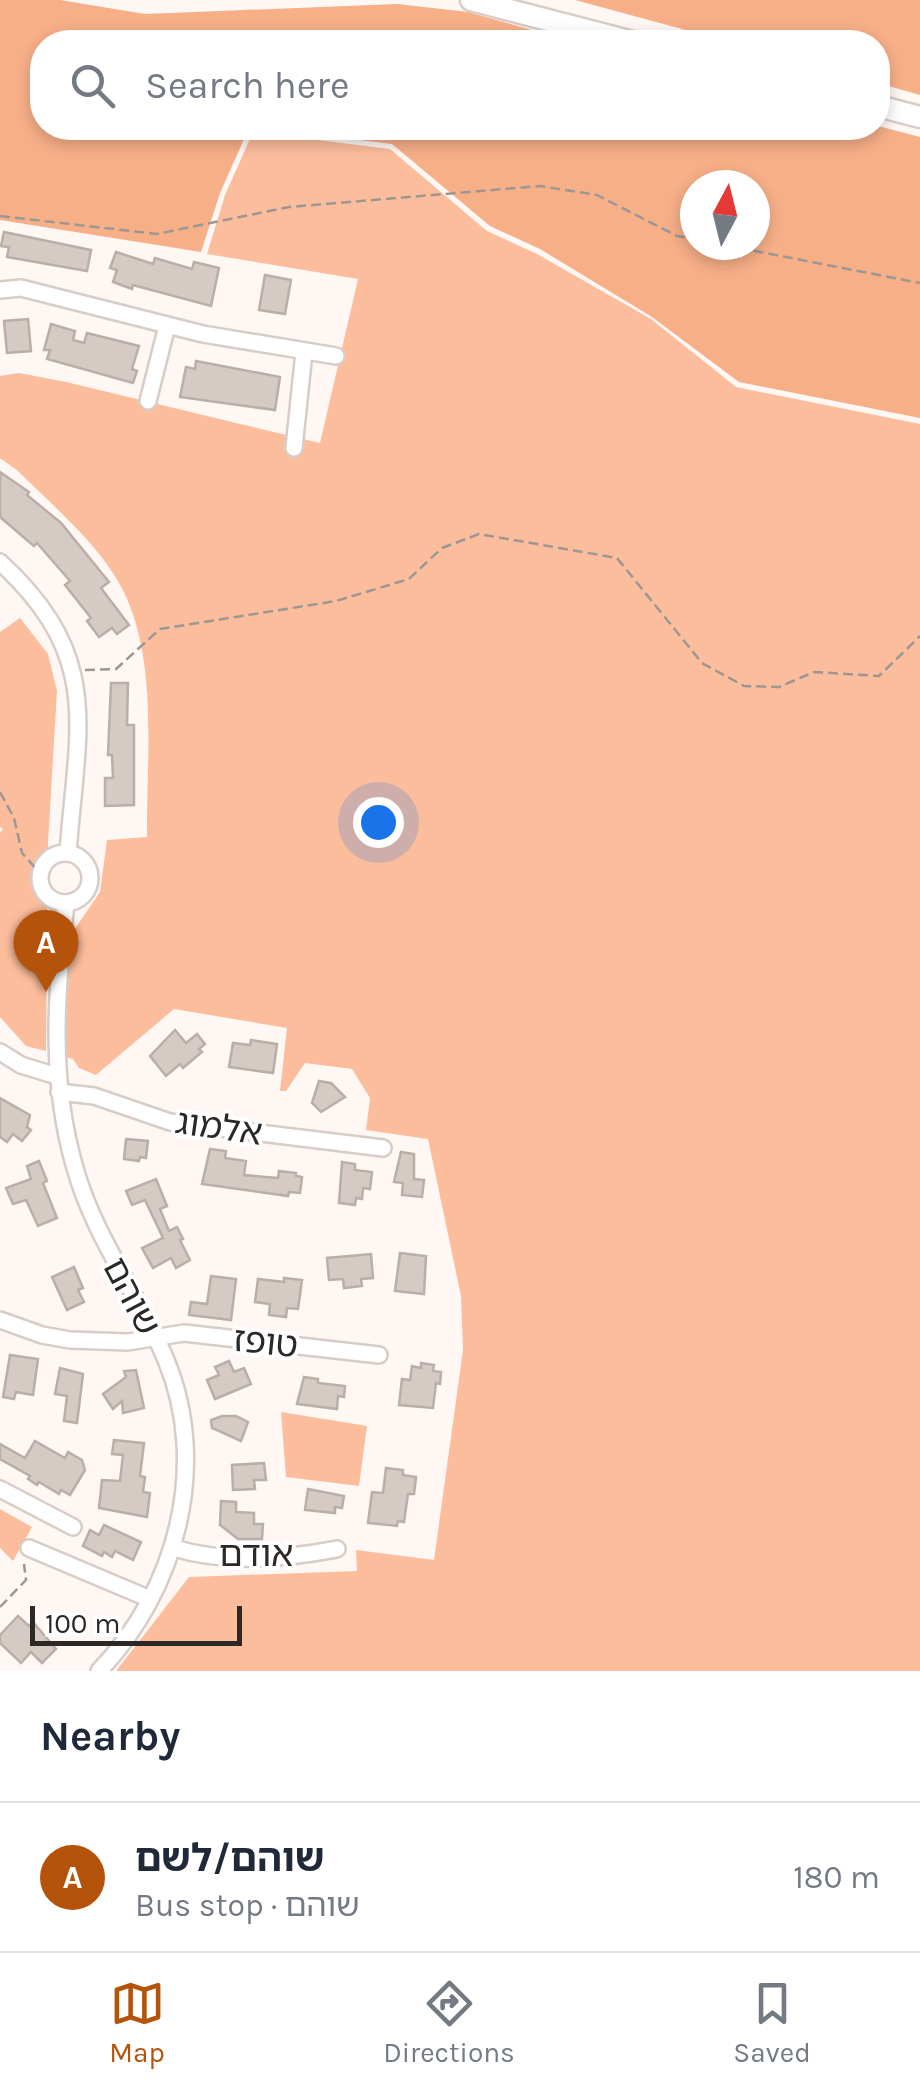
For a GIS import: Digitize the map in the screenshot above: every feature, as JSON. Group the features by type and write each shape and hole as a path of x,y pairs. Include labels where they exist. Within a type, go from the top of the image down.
{"main road":[{"path":"471,0 587,30"},
{"path":"890,109 920,118"}],"street":[{"path":"0,290 21,288 167,326 336,356"},
{"path":"148,400 167,326"},
{"path":"294,448 304,352"},
{"path":"0,562 53,625 74,669 78,714 68,853"},
{"path":"68,853 86,863 91,879 79,900 66,903 48,896 40,873 49,859 68,853"},
{"name":"שוהם","path":"66,903 56,1002 58,1084 66,1137 89,1209 167,1362 184,1439 184,1476 174,1548 122,1648 99,1671"},
{"name":"אלמוג","path":"0,1052 58,1084 170,1122 383,1148"},
{"name":"טופז","path":"0,1320 70,1340 128,1342 192,1334 378,1355"},
{"path":"0,1489 73,1528"},
{"path":"30,1548 150,1599"},
{"name":"אודם","path":"174,1548 215,1556 262,1558 338,1549"}],"path":[{"path":"0,216 157,234 289,207 540,186 597,195 680,236"},
{"path":"770,254 920,283"},
{"path":"74,669 116,669 160,630 336,602 409,579 442,548 479,534 617,558 702,663 744,686 779,686 814,672 879,676 920,636"},
{"path":"0,792 14,818 22,853 40,873"}],"shaded area":[{"path":"0,0 60,0 145,14 397,4 468,12 532,30 30,30 30,140 244,140 220,193 201,252 0,220"},
{"path":"575,0 920,0 920,95 890,86 890,30 686,30"},
{"path":"890,129 920,137 920,418 739,382 652,317 540,249 490,226 392,144 359,140 890,140"},
{"path":"249,140 317,140 390,149 487,231 537,254 651,319 736,387 920,424 920,1671 116,1671 189,1577 357,1571 356,1550 434,1560 463,1350 461,1296 428,1139 366,1130 370,1098 352,1069 305,1063 286,1091 280,1091 287,1028 174,1009 96,1075 62,1056 72,933 100,892 107,840 147,837 145,666 128,602 113,573 68,520 0,458 0,376 19,373 66,382 320,443 358,279 207,254 225,195"},
{"path":"20,618 48,654 57,691 48,843 46,1051 26,1046 0,1017 0,632"},
{"path":"281,1412 367,1426 359,1486 286,1477"},
{"path":"0,1509 32,1527 13,1561 0,1548"}],"building":[{"path":"4,232 91,250 87,271 7,257 9,247 1,246"},
{"path":"116,252 153,264 155,258 192,269 194,262 219,268 211,306 113,282 117,270 110,268"},
{"path":"265,275 291,280 285,314 259,310"},
{"path":"28,319 31,351 7,353 4,321"},
{"path":"51,324 75,331 73,340 84,343 87,333 139,346 132,369 137,371 133,383 47,359 50,350 44,350"},
{"path":"196,361 280,377 275,410 180,397 186,367 195,369"},
{"path":"0,472 29,492 27,495 61,523 109,582 101,588 129,625 117,634 112,628 99,637 87,621 91,618 65,585 70,581 37,543 34,546 0,517"},
{"path":"111,683 128,683 127,725 134,725 134,805 105,806 105,778 113,778 112,755 108,755"},
{"path":"175,1030 186,1043 197,1034 205,1044 199,1049 202,1052 183,1068 180,1064 166,1076 150,1056"},
{"path":"251,1040 277,1044 273,1073 229,1067 233,1043 250,1045"},
{"path":"319,1081 331,1083 345,1097 321,1112 312,1103"},
{"path":"0,1098 30,1115 27,1127 31,1130 22,1141 13,1134 7,1142 0,1137"},
{"path":"126,1139 148,1141 146,1158 124,1159"},
{"path":"210,1149 226,1151 225,1158 246,1161 244,1175 278,1178 279,1171 296,1173 302,1177 300,1193 289,1192 288,1196 202,1184"},
{"path":"401,1152 414,1154 414,1179 424,1180 422,1197 402,1195 403,1183 394,1182"},
{"path":"39,1161 57,1218 38,1226 26,1200 13,1204 6,1188 31,1179 27,1166"},
{"path":"342,1162 355,1164 355,1170 372,1172 370,1189 363,1188 362,1199 356,1198 355,1205 339,1203"},
{"path":"156,1179 167,1206 160,1209 169,1231 177,1227 190,1260 176,1268 171,1258 153,1268 142,1248 163,1238 145,1200 132,1205 126,1191"},
{"path":"400,1253 426,1256 424,1294 395,1291"},
{"path":"371,1254 373,1278 361,1279 362,1286 344,1288 343,1279 329,1280 327,1258"},
{"path":"74,1267 84,1302 67,1310 52,1277"},
{"path":"211,1276 236,1279 231,1320 189,1315 191,1302 207,1304"},
{"path":"284,1278 302,1280 298,1309 287,1308 286,1317 269,1315 270,1304 255,1302 258,1279 284,1282"},
{"path":"10,1355 38,1359 33,1395 16,1392 14,1399 3,1397"},
{"path":"229,1361 234,1372 244,1368 251,1384 215,1399 207,1380 219,1375 215,1367"},
{"path":"421,1363 434,1365 433,1371 441,1372 433,1408 399,1405 402,1379 410,1380 412,1366 421,1368"},
{"path":"60,1368 83,1374 77,1423 64,1421 67,1396 55,1394"},
{"path":"136,1370 144,1408 123,1413 122,1401 113,1409 103,1394 126,1377 124,1371"},
{"path":"304,1377 345,1386 344,1397 338,1396 337,1409 297,1404"},
{"path":"236,1416 248,1422 241,1441 212,1428 211,1420"},
{"path":"114,1440 144,1443 140,1476 145,1477 143,1492 150,1493 147,1517 99,1508 102,1480 120,1481 123,1455 112,1454"},
{"path":"35,1441 65,1458 68,1452 82,1460 85,1470 70,1495 61,1490 59,1494 39,1482 37,1485 28,1479 30,1476 0,1459 0,1444 25,1458"},
{"path":"264,1463 266,1480 254,1480 255,1489 233,1490 232,1465"},
{"path":"386,1468 416,1477 414,1494 408,1494 404,1522 398,1521 397,1526 368,1523 372,1492 383,1493"},
{"path":"308,1489 344,1496 342,1508 335,1507 335,1513 305,1510"},
{"path":"221,1501 236,1502 236,1512 254,1513 254,1524 263,1524 262,1539 238,1539 220,1525"},
{"path":"104,1525 141,1542 133,1560 115,1551 112,1557 104,1552 102,1556 83,1546 90,1530 99,1535"},
{"path":"18,1616 29,1626 33,1622 56,1649 42,1663 31,1652 21,1663 0,1643 0,1635"}],"place":[{"name":"שוהם/לשם","path":"46,992"}]}
